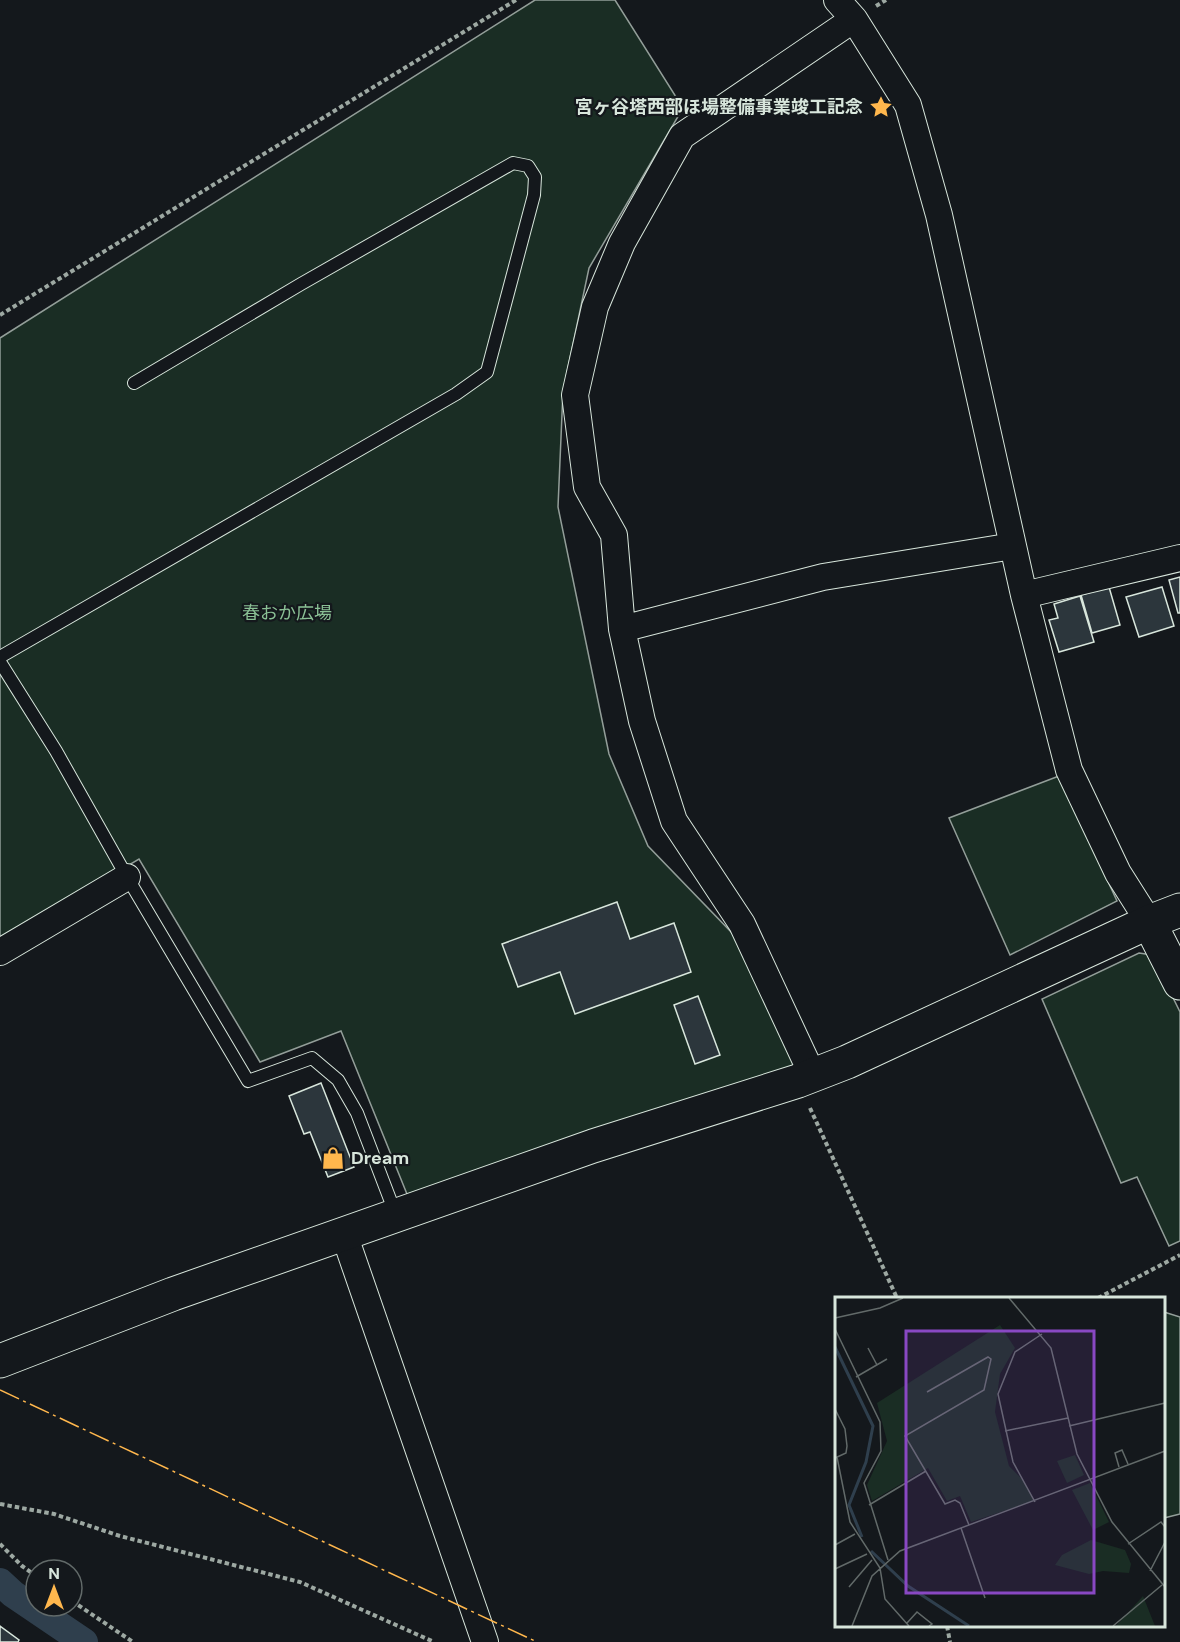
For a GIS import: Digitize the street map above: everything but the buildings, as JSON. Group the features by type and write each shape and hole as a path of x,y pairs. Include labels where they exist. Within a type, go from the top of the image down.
{"street":[{"path":"837,0 854,19 908,105 939,215 1024,595 1069,770 1118,873 1149,922 1180,983"},
{"path":"805,1077 742,924 674,821 642,721 622,629 614,535 587,487 575,395 595,307 622,243 682,135 854,19"},
{"path":"622,629 823,577 1013,546"},
{"path":"1024,595 1180,558"},
{"path":"0,952 127,877"},
{"path":"0,1361 173,1294 593,1146 847,1062 1149,922 1180,910"},
{"path":"344,1234 485,1642"}],"lane":[{"path":"0,657 456,394 487,372 534,195 535,177 528,166 513,162 134,383"},
{"path":"0,662 56,751 127,877 248,1081 312,1058 338,1080 357,1113 397,1216"}],"path":[{"path":"0,315 516,0"},
{"path":"805,1077 896,1297"},
{"path":"1102,1297 1180,1255"},
{"path":"0,1504 54,1514 120,1536 300,1582 434,1642"},
{"path":"0,1544 24,1567"},
{"path":"84,1609 133,1642"},
{"path":"947,1627 950,1642"}],"green space":[{"name":"春おか広場","path":"535,0 615,0 683,108 589,268 563,391 558,507 609,754 648,846 734,935 800,1065 409,1199 341,1031 260,1062 139,859 0,941 0,338"},
{"path":"1059,776 1117,901 1010,955 949,818"},
{"path":"1139,953 1152,955 1180,1012 1180,1241 1169,1246 1137,1177 1121,1183 1042,999"},
{"path":"1165,1312 1180,1317 1180,1514 1165,1518"}],"waterway":[{"path":"0,1582 13,1594 84,1642"}],"power":[{"path":"0,1390 537,1642"}],"place":[{"name":"宮ヶ谷塔西部ほ場整備事業竣工記念","path":"881,107"},
{"name":"Dream","path":"333,1158"}]}
